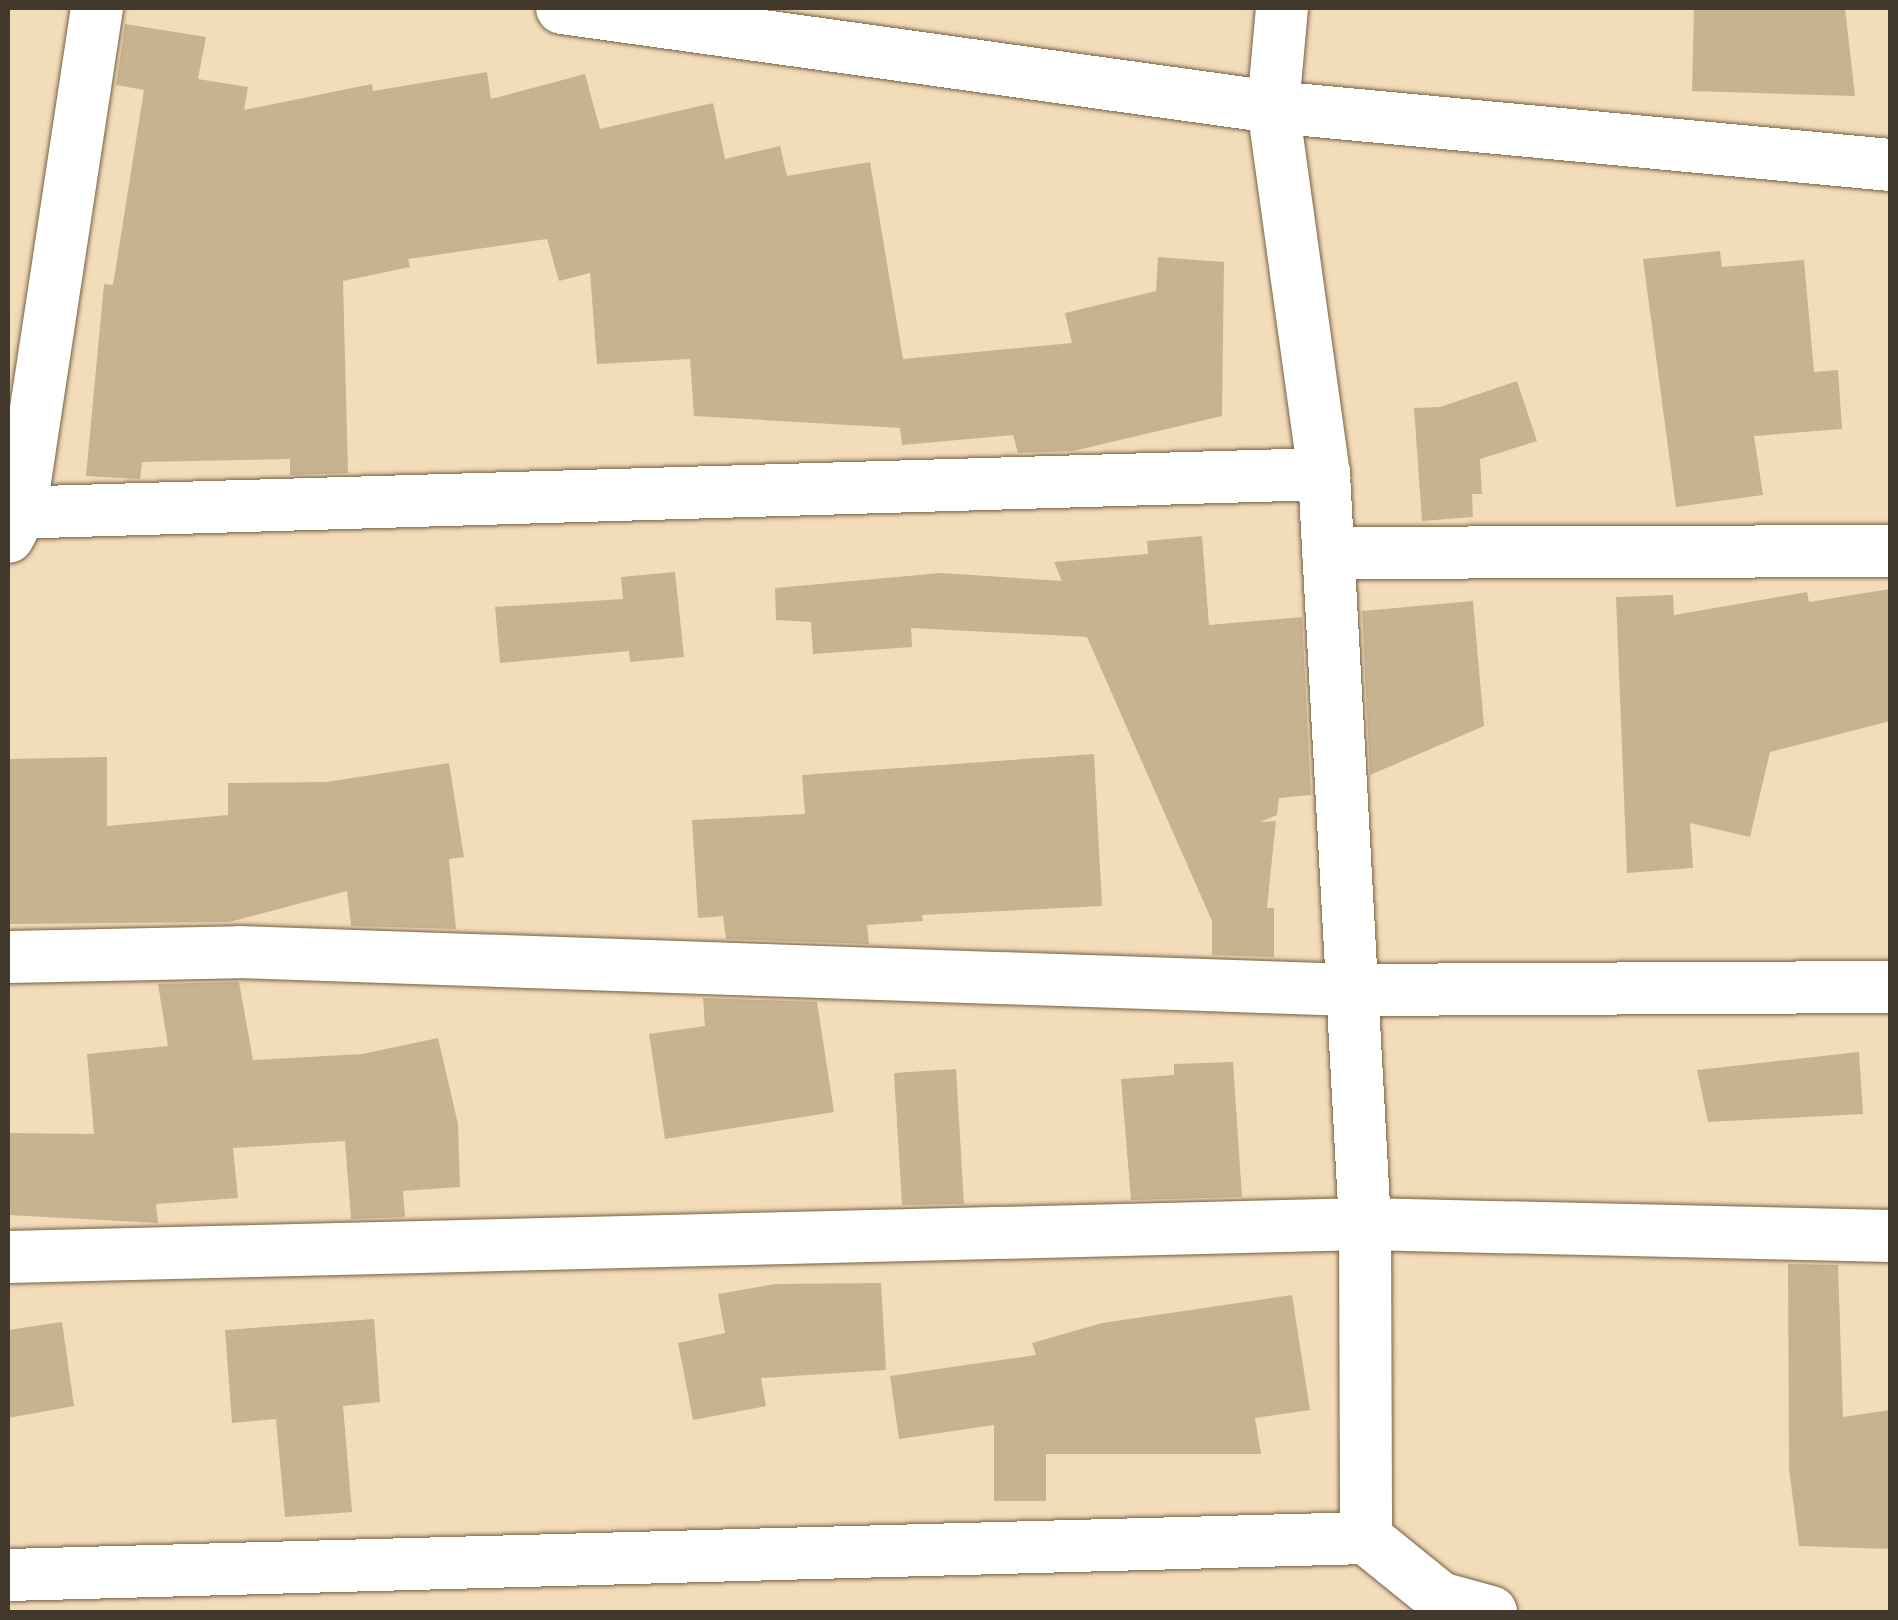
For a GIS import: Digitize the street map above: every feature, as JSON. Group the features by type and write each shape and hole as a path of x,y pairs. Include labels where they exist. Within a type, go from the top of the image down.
{"street":[{"path":"97,8 12,522 1324,474"},
{"path":"562,8 1273,108 1890,165"},
{"path":"1282,8 1273,108 1324,474 1365,1224 1366,1538"},
{"path":"1328,553 1890,550"},
{"path":"8,957 238,952 1350,990 1890,987"},
{"path":"8,1257 1365,1224 1890,1236"},
{"path":"8,1575 1366,1538 1440,1598 1491,1612"}],"building":[{"path":"1694,8 1845,8 1855,96 1692,91"},
{"path":"125,24 206,37 198,79 248,87 244,110 372,84 373,91 487,72 491,99 585,74 600,129 713,103 725,159 780,146 787,176 870,162 903,359 1072,343 1065,313 1156,291 1158,257 1224,262 1222,416 1073,451 1018,453 1013,435 902,445 900,428 694,416 690,359 597,364 590,273 559,281 547,239 408,259 410,267 343,281 348,473 290,475 290,459 142,462 140,479 86,476 104,284 113,285 144,90 116,85"},
{"path":"1720,251 1722,267 1804,260 1814,372 1838,370 1842,429 1754,436 1763,495 1676,507 1643,259"},
{"path":"1517,381 1537,441 1480,459 1482,494 1472,494 1473,517 1422,521 1414,408 1440,407"},
{"path":"1202,536 1209,625 1302,617 1311,795 1279,798 1277,815 1260,822 1276,821 1267,908 1274,908 1274,957 1212,955 1212,921 1087,637 911,628 912,647 813,654 811,622 776,620 775,588 941,573 1062,581 1054,562 1148,554 1147,541"},
{"path":"675,572 684,657 630,662 629,651 500,663 495,607 623,599 621,577"},
{"path":"1890,589 1890,721 1770,752 1750,837 1690,823 1693,868 1627,873 1616,597 1673,595 1674,615 1807,592 1809,602"},
{"path":"1473,601 1484,726 1370,775 1362,611"},
{"path":"1094,754 1102,906 922,915 923,921 867,925 869,944 726,939 723,916 698,918 692,820 805,814 802,775"},
{"path":"107,757 107,826 228,815 228,783 326,782 449,763 464,857 449,859 456,929 351,926 347,891 229,922 8,924 8,759"},
{"path":"239,982 253,1060 362,1054 438,1038 458,1124 460,1187 403,1191 405,1217 351,1219 345,1141 233,1148 238,1198 156,1204 158,1223 8,1215 8,1133 94,1134 87,1054 168,1046 158,984"},
{"path":"703,998 817,1002 834,1112 665,1139 649,1034 705,1026"},
{"path":"1859,1052 1863,1114 1708,1122 1697,1070"},
{"path":"1233,1062 1242,1197 1131,1200 1121,1079 1174,1075 1174,1064"},
{"path":"956,1069 964,1204 902,1205 894,1073"},
{"path":"1788,1264 1838,1265 1843,1417 1890,1410 1890,1549 1799,1546 1789,1469"},
{"path":"881,1283 886,1370 761,1378 766,1406 693,1420 678,1343 725,1333 718,1294 775,1284"},
{"path":"1292,1295 1310,1410 1255,1418 1261,1454 1046,1454 1046,1501 994,1501 994,1425 899,1439 890,1376 1036,1355 1032,1343 1102,1323"},
{"path":"374,1319 380,1402 343,1406 352,1512 285,1517 276,1419 232,1423 225,1330"},
{"path":"62,1322 74,1406 8,1418 8,1330"}]}
